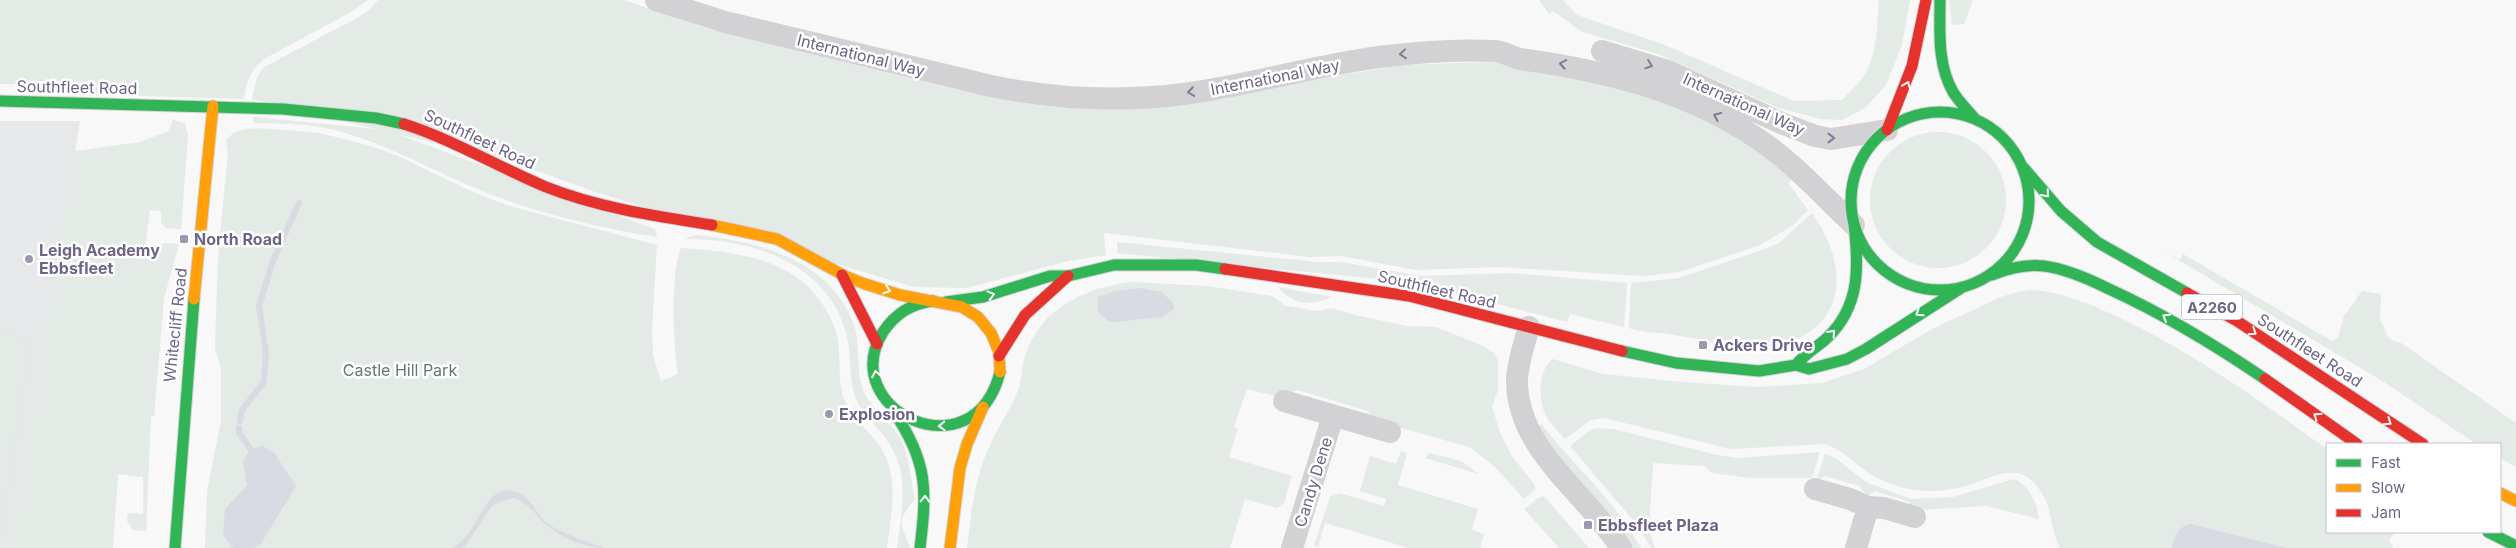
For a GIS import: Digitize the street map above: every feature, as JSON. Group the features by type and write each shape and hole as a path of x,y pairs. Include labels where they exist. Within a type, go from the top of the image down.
{"main road":[{"name":"A2260","path":"1888,130 1911,74 1920,40 1926,0"},
{"name":"A2260","path":"1940,0 1941,54 1946,75 1954,94 1976,119 1998,134 2014,157 2026,184 2028,196 2026,226 2018,245 2008,259 1982,279"},
{"name":"Southfleet Road","path":"0,102 213,106 336,113 400,123 439,135 551,189 622,209 768,236 807,252 842,275"},
{"name":"Whitecliff Road","path":"175,548 188,355 213,106"},
{"name":"A2260","path":"1976,119 1955,112 1926,112 1902,121 1888,130 1865,152 1853,176 1849,194 1854,225 1869,254 1880,267 1893,277 1921,288 1961,288 2015,268 2045,266 2070,272 2131,298 2238,361 2356,443"},
{"name":"Southfleet Road","path":"2014,157 2056,205 2097,242 2236,321 2421,443"},
{"path":"1796,364 1802,356 1832,334 1850,306 1858,278 1858,256 1854,225"},
{"name":"Southfleet Road","path":"938,302 983,297 1050,276 1068,276 1114,265 1196,265 1409,296 1597,346 1676,362 1759,371 1796,364 1809,369 1817,368 1857,355 1961,288"},
{"path":"842,275 900,295 966,308 977,316 990,332 1000,356 998,379 984,404 967,444 960,468 950,548"},
{"path":"842,275 877,344"},
{"name":"Southfleet Road","path":"1000,356 1025,315 1068,276"},
{"path":"920,548 925,494 922,462 911,435 886,401 878,385 874,367 877,344 889,322 904,309 922,301 938,302"},
{"path":"886,401 914,421 935,426 962,422 973,416 984,404"},
{"path":"2501,494 2516,501"},
{"path":"2490,533 2516,546"}],"street":[{"name":"International Way","path":"656,0 725,22 991,86 1022,92 1090,98 1184,94 1388,56 1452,51 1499,51 1516,58 1554,63 1613,75 1672,96 1722,118 1759,140 1784,158 1854,225"},
{"name":"International Way","path":"1602,51 1668,71 1779,122 1815,136 1831,139 1888,130"},
{"path":"1529,327 1517,379 1519,400 1526,425 1536,443 1621,548"},
{"name":"Candy Dene","path":"1284,401 1390,432"},
{"name":"Candy Dene","path":"1292,548 1332,416"},
{"path":"1815,489 1850,499 1868,507 1884,508 1914,517"},
{"path":"1856,548 1868,507"}],"shaded area":[{"name":"Leigh Academy Ebbsfleet","path":"0,121 80,121 12,548 0,548"},
{"path":"1139,288 1162,292 1174,304 1174,309 1162,317 1115,322 1108,321 1098,312 1098,297 1115,291"},
{"path":"263,446 275,454 296,486 260,545 253,548 233,548 223,535 225,509 247,485 243,462 250,449"},
{"path":"506,490 523,496 546,522 553,527 604,548 581,544 566,538 553,530 524,503 514,498 499,502 491,507 466,545 462,548 453,548 468,534 489,501 499,492"},
{"path":"2191,524 2286,548 2172,548 2180,529"}],"green space":[{"path":"0,0 368,0 351,12 264,59 250,77 244,99 46,93 45,84 0,84"},
{"path":"378,0 624,0 708,29 958,90 1036,105 1086,109 1138,109 1403,65 1488,62 1560,69 1700,114 1795,176 1788,183 1808,210 1792,226 1760,245 1679,272 1643,276 1499,267 1416,270 1341,256 1310,257 1104,233 1106,255 1068,261 967,288 914,287 598,193 510,161 252,99 257,77 264,67 357,18 369,10"},
{"path":"1539,0 1563,0 1577,15 1665,45 1794,101 1842,100 1863,77 1872,59 1876,40 1879,0 1910,0 1902,45 1886,85 1865,108 1842,120 1820,119 1776,107 1658,54 1582,32 1553,11 1549,14"},
{"path":"1949,0 1973,0 1964,24 1952,25"},
{"path":"253,117 386,130 655,229 657,237 587,223 518,204 473,187 382,146 345,133 308,125 256,123 253,122"},
{"path":"173,119 185,124 188,135 181,229 165,228 161,222 161,211 150,210 144,255 156,256 159,248 164,243 179,244 164,299 154,416 151,417 146,531 133,530 127,521 128,513 143,514 143,477 118,474 113,548 12,548 75,151 140,142 169,131"},
{"name":"Castle Hill Park","path":"275,129 320,133 370,146 398,156 475,193 513,207 657,245 652,330 653,355 661,381 678,374 674,328 674,292 675,276 681,248 741,255 778,267 795,276 810,289 832,320 837,336 841,387 846,403 881,448 887,460 891,472 893,497 887,548 205,548 207,492 221,420 221,368 215,349 218,256 228,153 226,141 235,132 241,130"},
{"path":"1938,132 1964,137 1976,143 1986,152 1995,162 2001,174 2006,200 2001,226 1995,238 1986,248 1976,257 1964,263 1938,268 1912,263 1900,257 1890,248 1881,238 1875,226 1870,200 1875,174 1881,162 1890,152 1900,143 1912,137"},
{"path":"1812,213 1827,239 1835,264 1836,287 1831,308 1818,325 1800,338 1775,346 1740,349 1698,339 1638,331 1629,328 1631,283 1679,278 1765,249 1779,243"},
{"path":"694,235 741,242 765,248 788,257 809,269 828,284 843,302 856,333 861,384 864,392 873,406 895,430 903,444 907,457 915,499 902,518 902,527 910,548 897,548 903,491 899,464 886,439 865,413 855,396 851,380 846,333 836,309 822,288 804,272 783,259 760,250 735,244 685,239"},
{"path":"1117,242 1317,262 1340,262 1421,276 1511,273 1627,283 1624,327 1570,314 1567,322 1443,290 1378,279 1117,253"},
{"path":"2160,249 2180,260 2183,254 2332,341 2338,337 2344,316 2362,291 2381,294 2380,319 2389,339 2401,343 2516,423 2516,467 2501,459 2501,443 2475,443 2384,382"},
{"path":"1131,282 1207,286 1272,296 1286,306 1317,311 1333,308 1355,315 1407,326 1436,327 1479,344 1494,353 1498,361 1498,390 1492,406 1499,430 1511,455 1535,485 1535,490 1524,499 1495,467 1469,447 1373,420 1368,411 1298,390 1279,397 1247,389 1234,427 1238,428 1229,457 1292,476 1284,503 1277,508 1245,499 1230,548 967,548 972,507 981,467 1017,393 1025,356 1032,339 1053,313 1066,303 1097,289"},
{"path":"1278,287 1332,297 1310,303 1297,301"},
{"path":"2031,290 2054,293 2076,299 2107,312 2173,346 2251,395 2326,448 2326,533 2394,533 2389,540 2393,548 2060,548 2044,497 2035,484 2026,476 2017,473 1997,475 1949,490 1915,490 1881,480 1842,452 1825,444 1731,449 1604,418 1591,420 1565,439 1549,421 1541,400 1540,392 1544,370 1553,359 1603,374 1682,382 1757,387 1822,383 1864,369 1932,329 2001,297"},
{"path":"0,333 31,339 1,531 0,531"},
{"path":"1541,424 1607,499 1641,548 1631,548 1555,454 1538,428"},
{"path":"1592,429 1613,429 1717,455 1738,458 1820,452 1812,478 1751,478 1712,473 1704,466 1653,463 1649,529 1655,548 1651,548 1638,526 1570,446"},
{"path":"1401,451 1407,453 1398,485 1478,509 1472,530 1484,534 1480,548 1409,548 1325,523 1318,547 1314,546 1330,497 1339,493 1384,506 1386,499 1360,491 1370,456 1396,464"},
{"path":"1429,453 1461,461 1479,474 1425,458"},
{"path":"1825,453 1838,460 1866,482 1911,499 1953,497 2014,479 2020,482 2032,496 2039,519 1986,506 1918,510 1914,509 1909,502 1875,491 1867,496 1859,486 1825,476 1817,480"},
{"path":"1544,496 1589,548 1559,548 1524,509"}],"waterway":[{"path":"240,421 242,410 264,382 266,353 259,306 273,261 299,203"},
{"path":"239,428 239,433 250,448"}],"traffic: fast":[{"path":"1940,0 1940,47 1944,70 1953,92 1975,119"},
{"path":"0,101 283,109 376,118 404,124"},
{"path":"1931,112 1949,112 1974,119 1989,127 2003,138 2014,152 2022,167 2029,192 2029,201 2029,210 2022,235 2014,250 2003,264 1989,275 1966,286 1949,290 1931,290 1914,286 1898,279 1884,270 1871,257 1855,227 1851,210 1851,192 1855,175 1862,159 1871,145 1884,132 1914,116 1931,112"},
{"path":"2023,167 2061,211 2097,242 2187,293"},
{"path":"1796,365 1839,325 1852,299 1857,256 1854,225"},
{"path":"946,302 983,297 1050,276 1068,276 1114,265 1196,265 1225,269"},
{"path":"1992,275 2005,270 2031,266 2053,267 2078,275 2169,319 2265,379"},
{"path":"1622,351 1676,363 1759,371 1796,365 1809,369 1847,359 1866,349 1961,288"},
{"path":"175,548 194,299"},
{"path":"933,301 918,304 905,310 883,332 873,360 877,386 892,406 914,420 939,426 964,421 986,403 1000,372"},
{"path":"894,412 913,446 922,477 924,509 920,548"},
{"path":"2490,533 2516,546"}],"traffic: slow":[{"path":"194,299 213,106"},
{"path":"712,225 777,239 845,276 865,284 900,295 962,307 978,317 991,333 999,352 1000,372"},
{"path":"950,548 960,468 967,444 983,407"},
{"path":"2501,494 2516,501"}],"traffic: jam":[{"path":"1887,130 1912,66 1926,0"},
{"path":"404,124 441,138 546,187 586,201 628,211 712,225"},
{"path":"1225,269 1409,296 1622,351"},
{"path":"842,275 877,344"},
{"path":"999,356 1025,315 1068,276"},
{"path":"2187,293 2237,321 2421,443"},
{"path":"2265,379 2356,443"}],"place":[{"name":"North Road","path":"184,239"},
{"name":"Leigh Academy Ebbsfleet","path":"29,259"},
{"name":"Ackers Drive","path":"1703,345"},
{"name":"Explosion","path":"829,414"},
{"name":"Ebbsfleet Plaza","path":"1588,525"}]}
